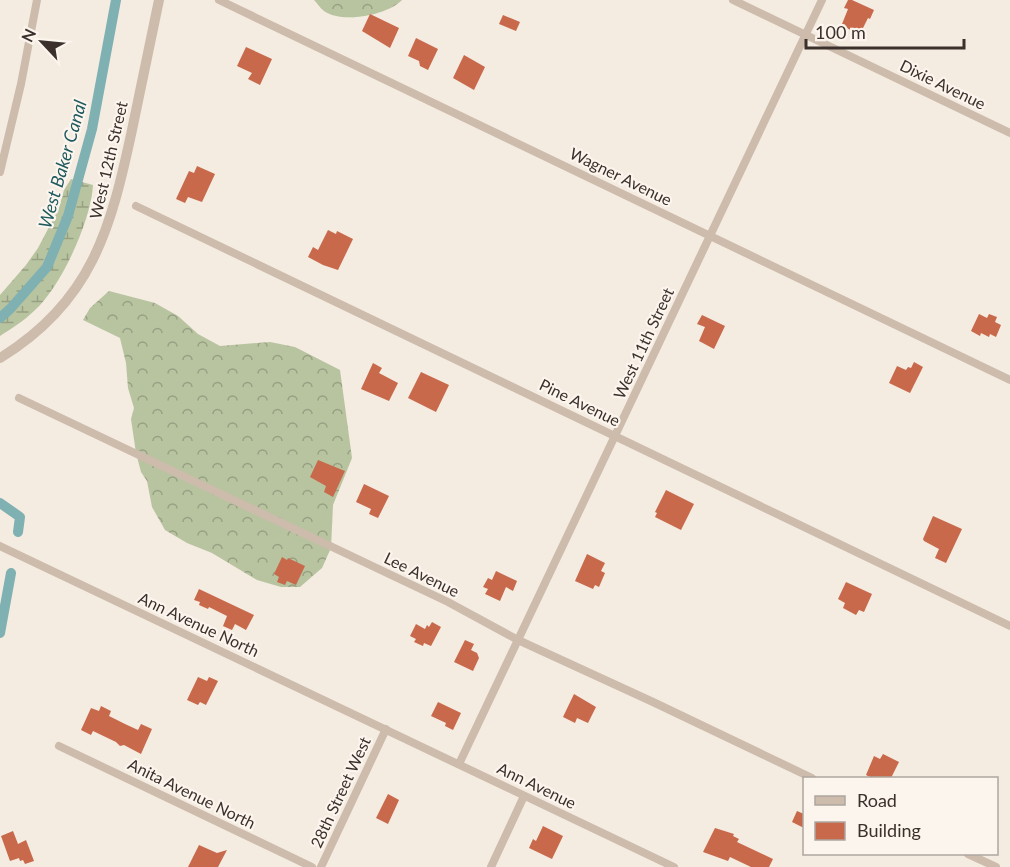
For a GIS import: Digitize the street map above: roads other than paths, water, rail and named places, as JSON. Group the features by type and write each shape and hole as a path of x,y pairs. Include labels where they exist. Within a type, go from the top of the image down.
{"street":[{"path":"0,172 4,139 21,84 37,0"},
{"name":"West 12th Street","path":"0,358 25,341 60,308 89,268 103,241 124,168 159,0"},
{"name":"Wagner Avenue","path":"219,0 1010,380"},
{"name":"Dixie Avenue","path":"733,0 1010,133"},
{"name":"West 11th Street","path":"459,764 822,0"},
{"name":"Pine Avenue","path":"136,206 1010,626"},
{"name":"Lee Avenue","path":"19,398 810,777"},
{"name":"Ann Avenue North","path":"0,546 386,729"},
{"name":"Ann Avenue","path":"386,729 662,865 674,867"},
{"name":"28th Street West","path":"321,867 386,729"},
{"name":"Anita Avenue North","path":"59,746 312,867"},
{"path":"491,867 525,796"},
{"path":"970,855 996,867"}],"waterway":[{"name":"West Baker Canal","path":"0,318 47,267 68,216 92,129 116,0"},
{"path":"0,503 20,517 18,532"},
{"path":"0,633 11,573"}]}
